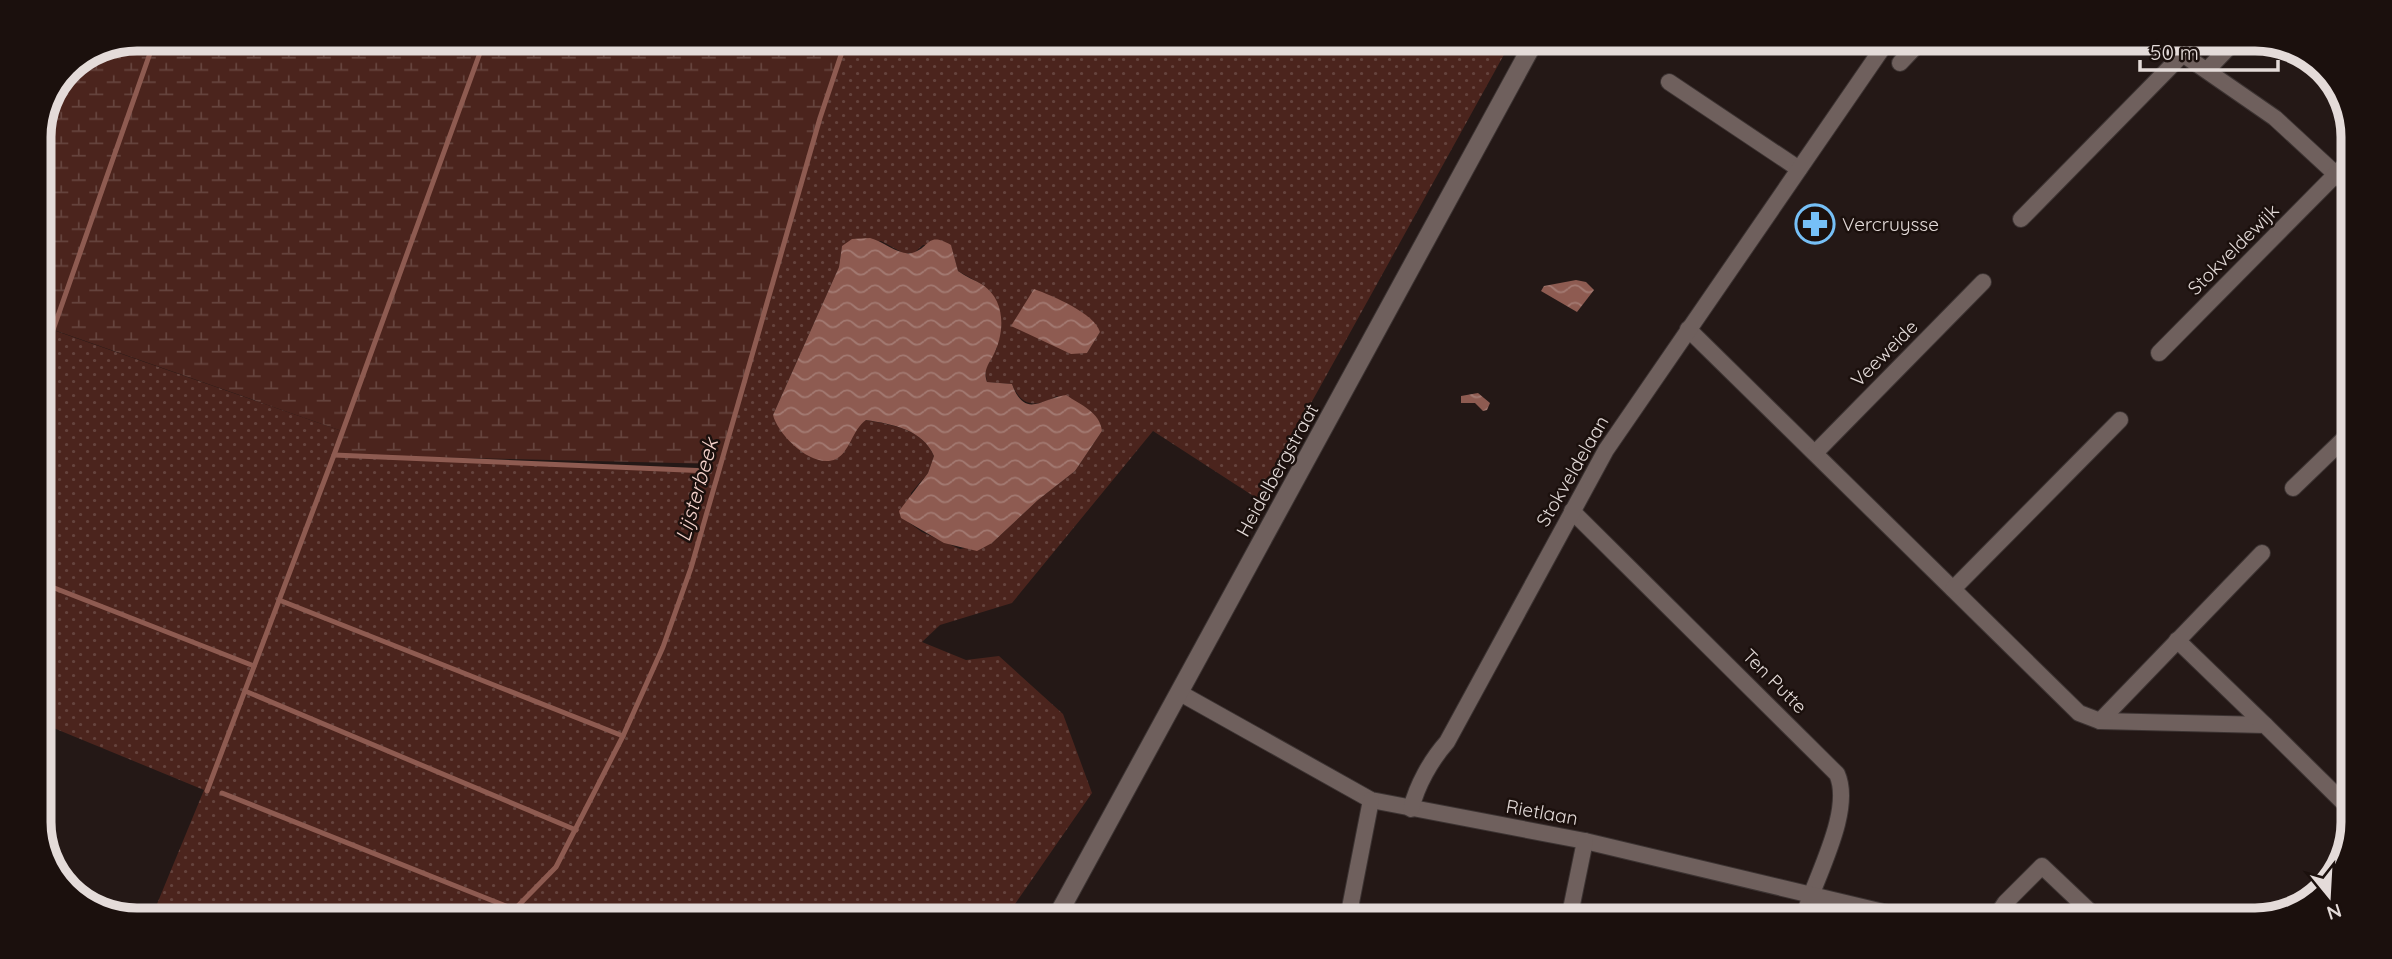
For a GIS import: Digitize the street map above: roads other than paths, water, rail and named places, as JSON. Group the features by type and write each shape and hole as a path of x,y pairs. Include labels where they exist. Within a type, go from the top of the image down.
{"main road":[{"name":"Heidelbergstraat","path":"1062,908 1529,51"}],"street":[{"name":"Stokveldelaan","path":"1411,809 1414,796 1436,754 1447,742 1606,450 1880,51"},
{"path":"1900,62 1911,51"},
{"path":"2178,51 2283,125 2341,177"},
{"path":"2207,70 2225,51"},
{"path":"2021,219 2183,54"},
{"path":"1669,82 1799,169"},
{"name":"Stokveldewijk","path":"2159,353 2341,169"},
{"name":"Veeweide","path":"1815,453 1983,282"},
{"path":"1688,329 2084,716 2100,721 2265,725"},
{"path":"1953,589 2120,420"},
{"path":"2293,488 2341,442"},
{"name":"Ten Putte","path":"1572,511 1837,775 1841,797 1829,856 1810,892 1806,908"},
{"path":"2100,721 2262,553"},
{"path":"2177,640 2341,800"},
{"name":"Rietlaan","path":"1180,693 1371,800 1585,841 1871,908"},
{"path":"1350,908 1371,800"},
{"path":"1571,908 1585,841"},
{"path":"2002,908 2042,866 2086,908"}],"water":[{"path":"870,238 907,253 918,251 933,240 951,245 958,271 991,292 999,308 1000,337 987,368 987,382 1012,384 1017,395 1028,404 1066,395 1089,410 1100,424 1102,431 1075,471 1038,500 992,543 977,551 944,543 901,518 899,511 928,473 934,456 923,440 915,434 896,426 866,420 857,429 841,456 827,461 817,460 789,441 773,415 839,267 842,246 852,239"},
{"path":"1576,280 1586,282 1594,290 1577,312 1541,291 1544,286"},
{"path":"1034,289 1072,306 1096,325 1100,332 1087,353 1071,354 1011,326"},
{"path":"1478,393 1490,403 1487,410 1483,411 1475,403 1461,403 1461,396"}],"waterway":[{"path":"51,338 151,51"},
{"path":"207,791 334,455 481,51"},
{"name":"Lijsterbeek","path":"516,908 556,867 623,736 663,647 691,568 820,118 842,51"},
{"path":"334,455 709,471"},
{"path":"51,587 254,666"},
{"path":"279,600 623,736"},
{"path":"245,691 576,830"},
{"path":"222,793 511,908"}],"place":[{"name":"Vercruysse","path":"1815,224"}]}
